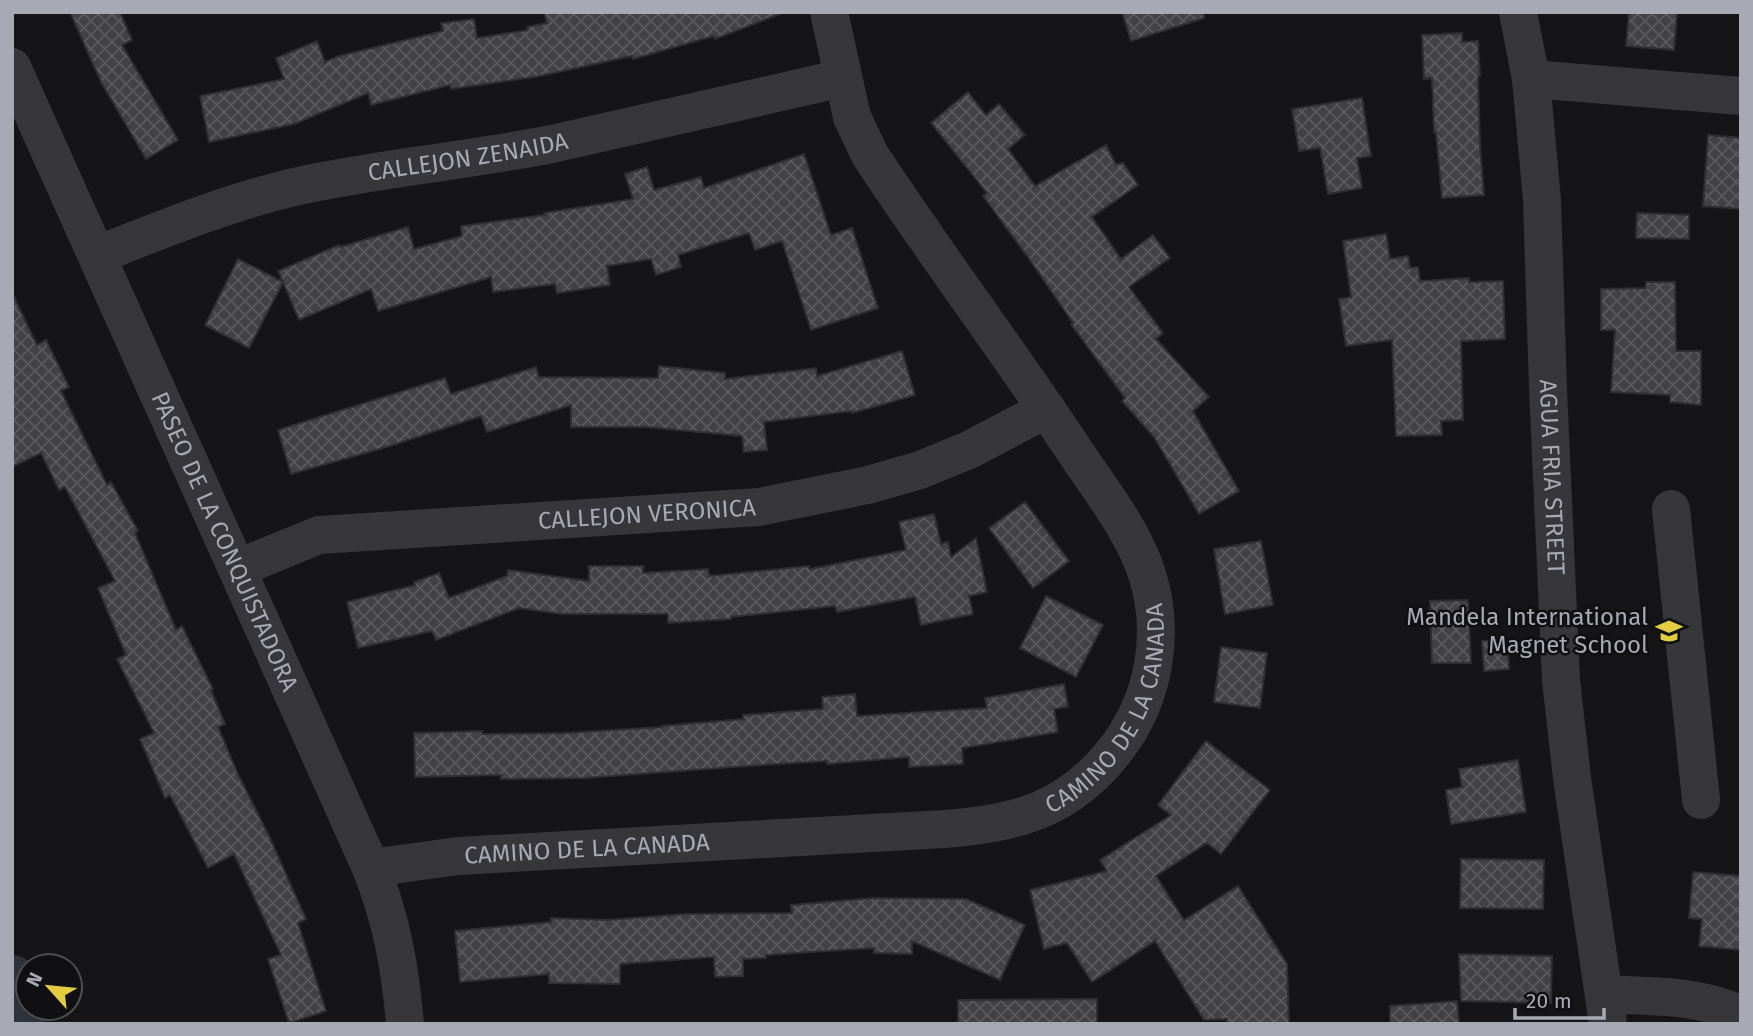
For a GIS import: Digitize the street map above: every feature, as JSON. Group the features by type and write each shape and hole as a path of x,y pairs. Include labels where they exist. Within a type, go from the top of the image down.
{"street":[{"name":"CAMINO DE LA CANADA","path":"371,868 458,856 975,827 1005,822 1032,814 1083,784 1105,763 1138,716 1154,663 1156,634 1154,604 1136,547 1047,409 870,155 852,117 829,12"},
{"name":"AGUA FRIA STREET","path":"1518,12 1531,79 1542,200 1561,680 1572,778 1606,1009"},
{"name":"PASEO DE LA CONQUISTADORA","path":"12,67 371,868 398,957 405,1024"},
{"name":"CALLEJON ZENAIDA","path":"97,255 222,208 291,188 358,174 552,144 843,78"},
{"path":"1531,79 1741,96"},
{"name":"CALLEJON VERONICA","path":"238,568 319,535 759,507 868,485 920,470 969,450 1047,409"},
{"path":"1671,509 1701,800"},
{"path":"1606,1009 1700,1000 1741,1015"}],"building":[{"path":"70,12 120,12 132,40 122,45 178,140 146,159 101,82"},
{"path":"544,12 780,14 715,39 714,36 633,59 632,56 535,77 451,89 450,85 371,105 368,93 294,124 209,142 200,96 284,79 276,58 317,41 325,62 339,56 443,31 441,23 474,19 477,38 528,30 527,27 547,23"},
{"path":"1122,12 1203,12 1204,18 1131,41"},
{"path":"1629,12 1677,12 1674,50 1626,46"},
{"path":"1462,33 1462,42 1478,41 1480,147 1484,195 1442,198 1434,132 1432,78 1424,79 1422,35"},
{"path":"968,92 986,115 999,104 1025,135 1008,149 1035,186 1106,145 1116,165 1123,163 1138,185 1092,217 1121,259 1153,235 1170,258 1129,287 1163,333 1156,339 1209,397 1193,411 1239,491 1199,514 1154,437 1122,401 1125,398 983,196 987,193 931,123"},
{"path":"1362,98 1371,156 1357,158 1362,188 1328,194 1320,148 1299,151 1292,109"},
{"path":"1708,135 1741,138 1741,209 1703,206"},
{"path":"804,154 831,235 852,228 878,308 811,330 782,241 755,250 749,233 678,255 681,267 656,275 651,259 607,266 610,285 557,293 555,284 493,292 491,277 378,311 371,289 299,320 278,271 339,245 340,247 408,227 414,249 462,236 461,226 545,215 544,213 633,199 625,174 647,167 654,190 701,177 704,188"},
{"path":"1637,213 1689,215 1689,239 1636,238"},
{"path":"1386,234 1390,259 1408,256 1410,268 1418,267 1420,281 1469,278 1469,282 1503,281 1505,339 1461,341 1463,420 1441,421 1442,435 1396,436 1392,340 1346,346 1339,299 1351,297 1343,241"},
{"path":"238,259 283,282 249,348 205,325"},
{"path":"1646,282 1675,282 1676,351 1701,351 1701,405 1670,402 1670,395 1611,392 1615,330 1601,330 1601,289 1646,288"},
{"path":"12,293 37,345 46,340 69,387 61,391 107,485 111,482 138,531 135,533 176,630 182,626 213,689 211,690 225,724 218,727 306,919 298,923 326,1011 289,1023 268,959 281,955 234,854 208,868 170,795 165,798 140,739 154,733 117,659 126,655 98,588 115,581 65,487 59,490 41,453 12,467"},
{"path":"902,351 915,395 852,413 764,422 767,450 744,452 742,436 646,427 571,427 571,405 487,432 481,416 390,446 291,474 278,430 445,378 451,394 536,367 539,377 658,378 659,366 725,373 725,379 816,368 817,376"},
{"path":"1025,502 1069,561 1033,588 989,528"},
{"path":"934,514 941,544 948,542 951,557 976,538 987,592 969,596 973,614 921,625 915,597 837,612 835,606 731,619 668,623 668,614 562,614 519,608 436,640 432,631 358,648 347,602 415,585 414,582 439,573 449,598 507,576 508,570 589,581 589,566 643,566 643,573 708,569 709,576 809,566 810,569 906,550 899,522"},
{"path":"1261,541 1273,605 1225,614 1214,549"},
{"path":"1046,596 1103,625 1076,677 1020,648"},
{"path":"1468,600 1471,663 1432,663 1430,601"},
{"path":"1507,640 1509,669 1484,671 1482,641"},
{"path":"1221,647 1267,653 1260,708 1214,702"},
{"path":"1064,684 1068,707 1054,709 1058,732 962,748 963,764 909,767 909,757 585,778 501,779 501,775 415,777 414,733 566,733 662,727 744,719 743,715 823,709 822,697 855,694 857,716 987,708 985,698"},
{"path":"1206,741 1270,790 1221,854 1207,843 1156,876 1184,920 1238,886 1287,964 1289,1024 1227,1024 1227,1019 1204,1020 1155,941 1092,982 1067,943 1044,949 1030,890 1107,871 1100,860 1171,815 1158,805"},
{"path":"1518,760 1526,812 1451,824 1446,790 1462,787 1459,769"},
{"path":"1461,859 1544,860 1543,909 1460,908"},
{"path":"1693,872 1741,876 1741,950 1699,946 1702,919 1689,918"},
{"path":"874,898 966,899 1025,925 1000,980 912,941 912,954 874,953 874,948 743,959 743,976 715,977 714,957 620,964 620,984 549,983 549,974 460,982 455,931 551,922 551,918 607,920 686,914 792,913 791,905"},
{"path":"1459,954 1552,956 1551,1003 1461,1001"},
{"path":"1097,999 1097,1024 958,1024 958,1000"},
{"path":"1457,1001 1459,1024 1390,1024 1390,1006"}],"waterway":[{"path":"12,981 19,1024"}],"place":[{"name":"Mandela International Magnet School","path":"1669,631"}]}
